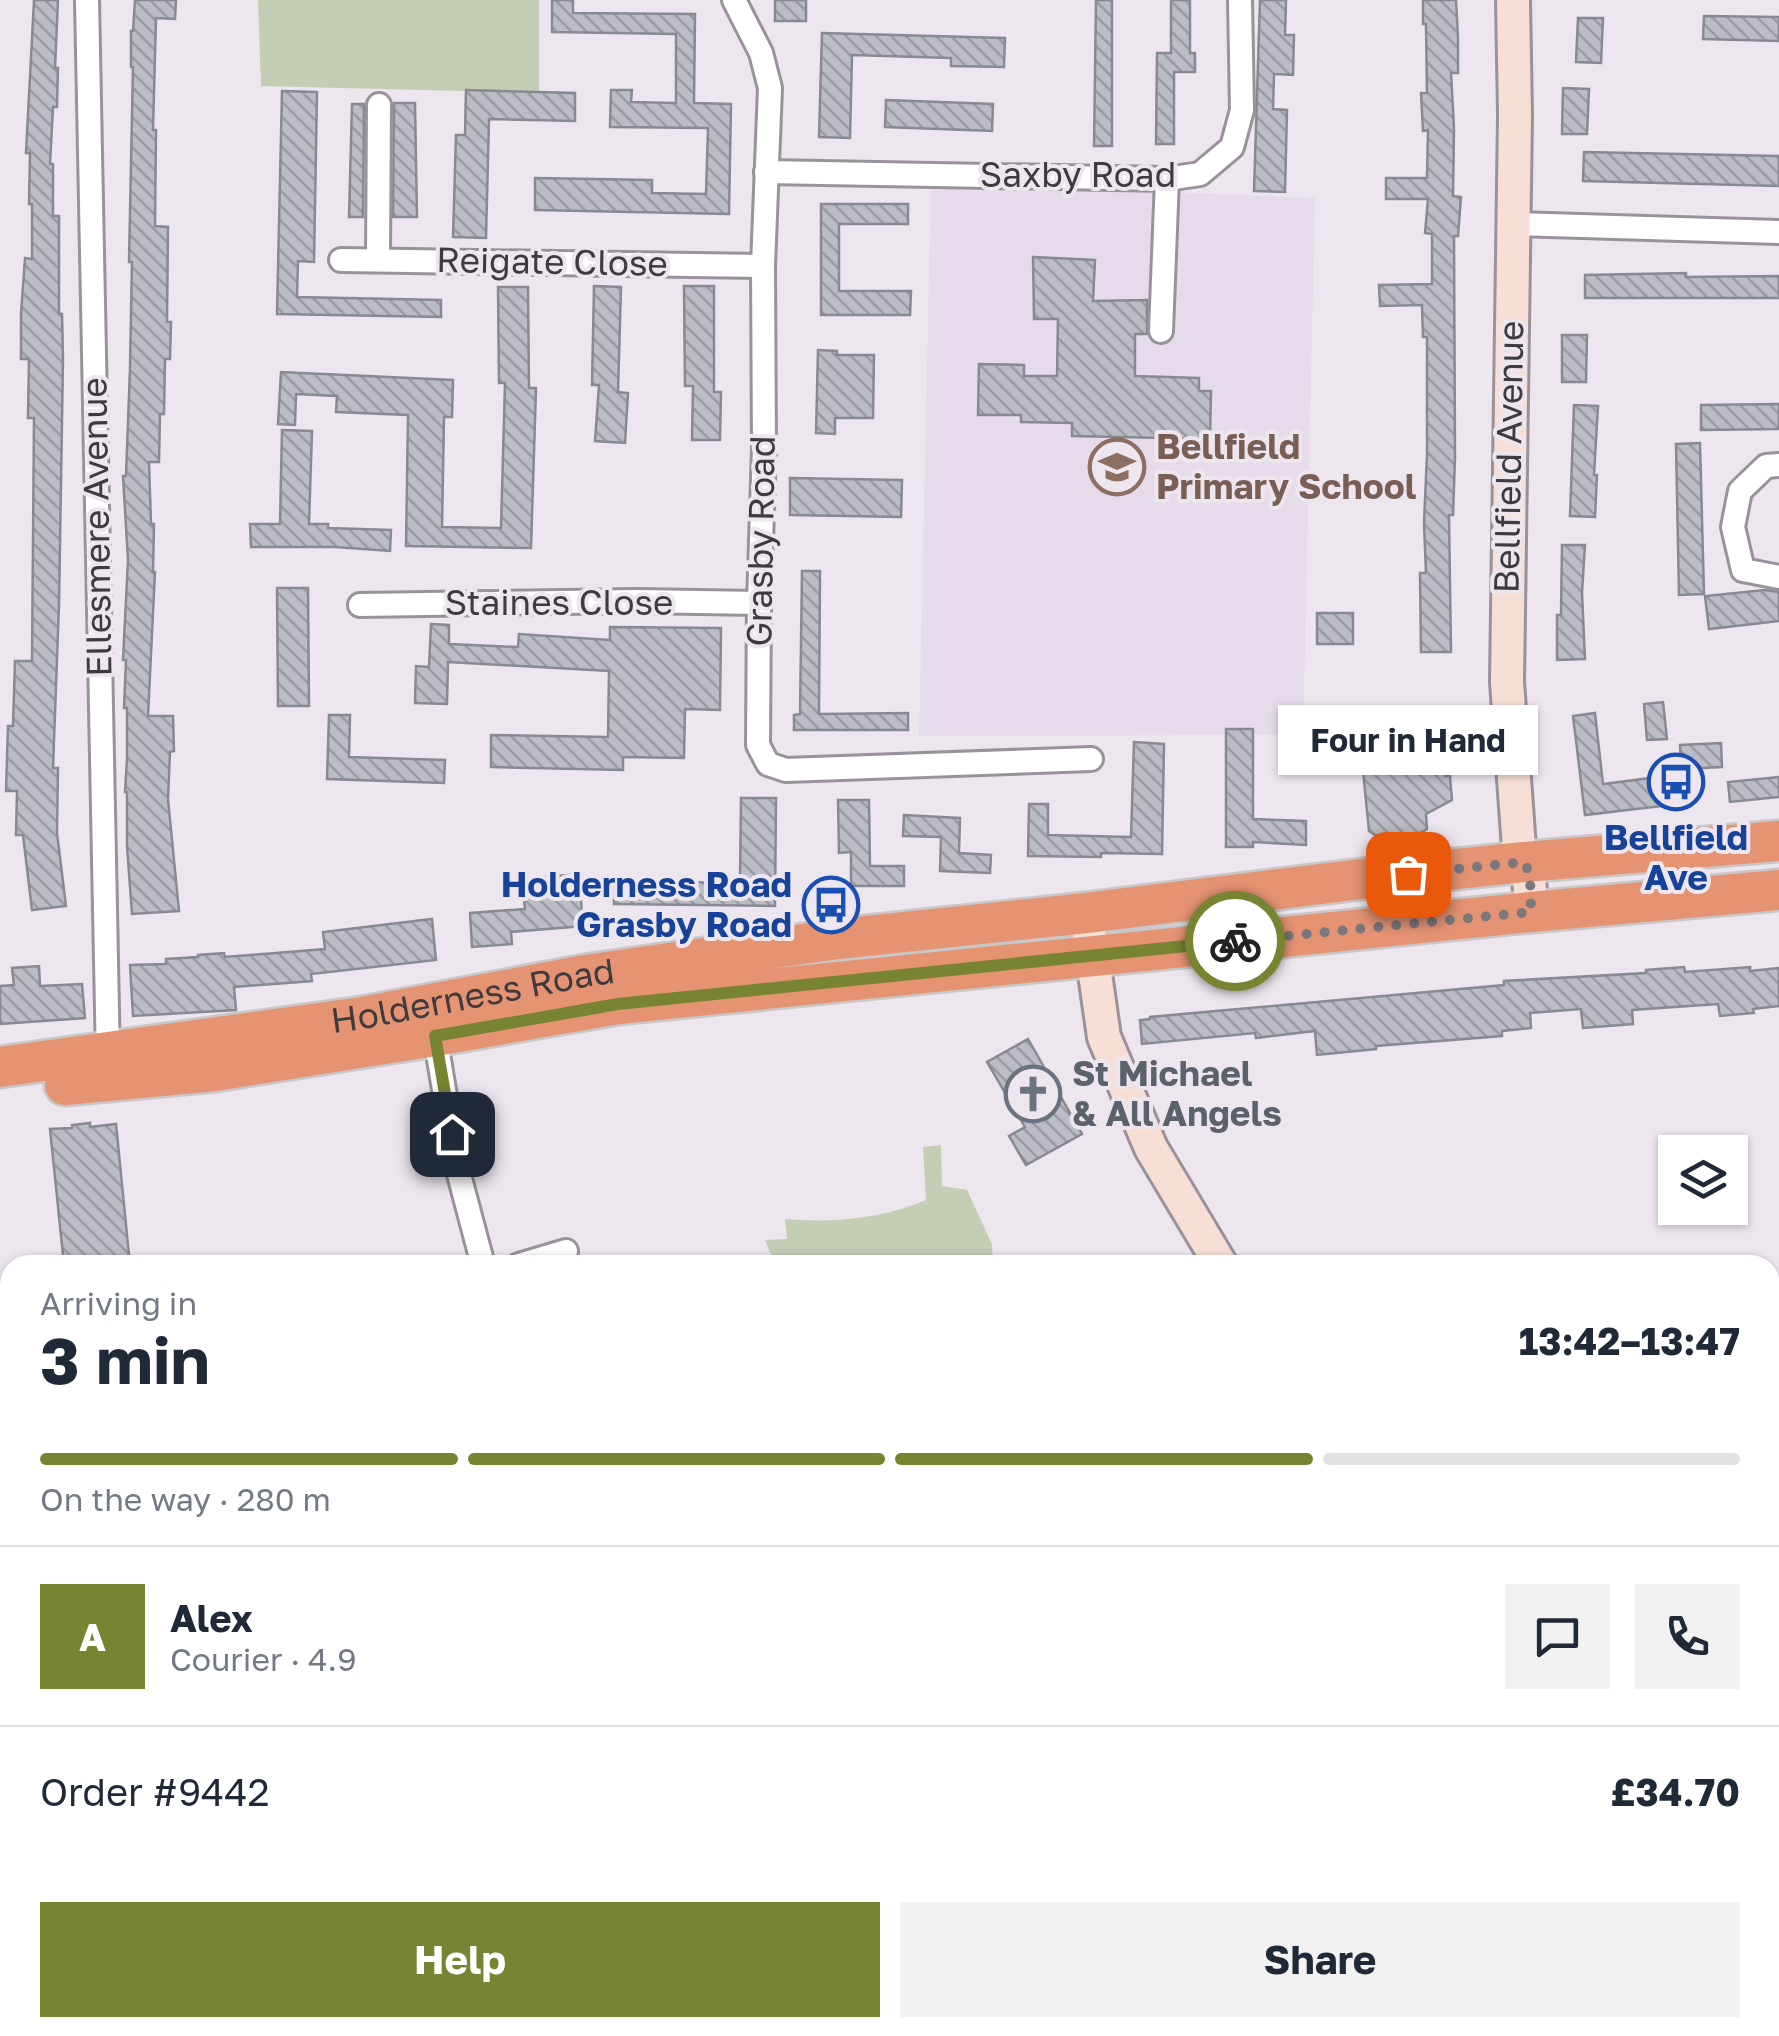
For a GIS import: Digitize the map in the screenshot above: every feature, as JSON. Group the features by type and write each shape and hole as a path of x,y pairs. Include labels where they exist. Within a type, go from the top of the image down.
{"highway":[{"name":"Holderness Road","path":"0,1092 108,1067 586,975 838,939 1524,862 1779,842"},
{"name":"Holderness Road","path":"0,1067 215,1071 618,1004 1779,890"}],"street":[{"name":"Ellesmere Avenue","path":"87,0 108,1067"},
{"name":"Grasby Road","path":"734,0 762,54 770,88 763,266 758,745 768,764 786,770 1091,760"},
{"name":"Saxby Road","path":"766,172 1167,179 1200,174 1232,147 1242,110 1240,0"},
{"name":"Bellfield Avenue","path":"1513,0 1515,115 1507,682 1519,848 1530,874 1531,912"},
{"path":"378,260 379,104"},
{"path":"1161,331 1167,179"},
{"path":"1512,224 1779,232"},
{"name":"Reigate Close","path":"341,260 763,266"},
{"path":"1779,465 1766,466 1740,492 1733,528 1743,570 1779,577"},
{"name":"Staines Close","path":"360,605 759,604"},
{"path":"1086,913 1104,1037 1151,1148 1215,1255"},
{"path":"435,1036 457,1167 479,1255"},
{"path":"555,1255 566,1252"}],"shaded area":[{"name":"Bellfield Primary School","path":"931,182 1315,198 1303,735 919,736"}],"green space":[{"path":"258,0 539,0 539,93 261,86"},
{"path":"941,1145 942,1186 967,1190 992,1244 993,1255 771,1255 765,1240 787,1239 785,1219 857,1218 892,1212 926,1200 923,1147"}],"building":[{"path":"34,0 58,0 57,107 53,107 50,164 53,216 59,216 63,359 53,768 58,768 57,833 66,906 32,910 23,835 16,835 17,791 6,791 15,661 32,661 34,418 28,418 29,359 21,359 21,314 25,258 32,259 30,153 26,153"},
{"path":"135,0 176,0 175,19 156,18 155,226 168,227 167,322 171,322 170,359 165,359 164,414 160,414 159,462 149,462 155,572 148,716 173,716 174,751 170,752 168,799 179,911 132,914 125,792 127,708 123,660 128,560 123,476 130,368 131,31"},
{"path":"552,0 573,0 573,13 695,14 694,103 731,104 729,214 535,210 535,178 652,180 652,193 706,194 708,128 610,127 611,90 632,90 631,102 676,103 676,34 552,32"},
{"path":"775,0 806,0 806,21 775,21"},
{"path":"1096,0 1112,0 1112,146 1094,146"},
{"path":"1171,0 1190,0 1190,53 1195,53 1195,72 1174,72 1174,144 1156,144 1157,53 1171,53"},
{"path":"1260,0 1286,0 1285,35 1294,35 1293,75 1274,74 1273,109 1287,110 1285,192 1254,191"},
{"path":"1423,0 1456,0 1458,37 1458,73 1451,73 1453,196 1461,197 1458,236 1454,236 1451,652 1421,652 1420,573 1426,573 1427,455 1427,337 1423,337 1422,305 1380,306 1379,285 1432,284 1432,234 1425,233 1428,199 1386,199 1386,178 1427,178 1428,130 1423,131 1421,93 1427,93"},
{"path":"1704,16 1779,17 1779,41 1703,39"},
{"path":"1578,18 1603,18 1601,63 1576,62"},
{"path":"822,33 1005,38 1004,67 951,66 951,58 852,55 850,138 819,137"},
{"path":"1563,88 1589,89 1587,134 1562,134"},
{"path":"466,90 575,93 575,121 489,119 486,238 453,237 456,135 465,135"},
{"path":"282,91 317,92 314,262 298,261 297,297 441,300 441,317 277,314"},
{"path":"886,100 993,104 992,131 885,127"},
{"path":"394,103 415,103 417,217 393,217"},
{"path":"352,104 364,104 363,217 349,217"},
{"path":"1584,152 1779,156 1779,186 1583,181"},
{"path":"821,204 908,204 908,224 839,224 839,291 911,291 910,315 821,315"},
{"path":"1033,257 1095,260 1093,301 1147,300 1147,334 1135,334 1135,376 1199,378 1199,391 1211,391 1210,439 1072,436 1072,423 1021,422 1021,415 978,415 979,364 1024,365 1024,376 1057,376 1058,319 1034,319"},
{"path":"1686,273 1686,277 1779,276 1779,298 1585,298 1585,275"},
{"path":"594,286 621,287 618,392 628,393 625,443 595,441 599,385 592,385"},
{"path":"684,286 714,286 714,392 721,392 720,440 692,440 693,386 685,386"},
{"path":"498,287 528,287 529,388 536,388 531,548 406,546 408,415 336,412 337,396 296,394 295,425 278,424 281,372 453,380 452,417 444,417 442,527 501,528 505,383 499,383"},
{"path":"1562,335 1587,335 1586,382 1562,382"},
{"path":"818,350 837,351 837,355 874,355 873,418 835,418 835,434 816,433"},
{"path":"1779,404 1779,429 1701,430 1701,405"},
{"path":"1574,405 1598,406 1595,517 1570,516"},
{"path":"282,430 312,431 309,524 391,530 390,551 251,547 250,524 280,524"},
{"path":"1700,443 1704,594 1679,595 1676,444"},
{"path":"790,478 902,480 901,517 790,515"},
{"path":"1562,545 1585,545 1585,659 1557,660"},
{"path":"802,571 820,571 819,714 908,713 908,730 794,730 794,715 800,714"},
{"path":"277,588 308,588 309,706 278,706"},
{"path":"1779,592 1779,621 1709,629 1705,596"},
{"path":"1317,613 1353,613 1353,644 1317,644"},
{"path":"431,624 449,625 449,644 518,647 519,634 610,640 610,627 721,628 720,710 685,709 684,758 623,757 623,770 491,767 491,735 608,737 609,671 448,662 447,704 415,703 416,666 429,667"},
{"path":"1663,702 1667,739 1647,740 1644,704"},
{"path":"1595,713 1603,784 1658,777 1662,806 1585,815 1573,716"},
{"path":"329,715 350,715 349,757 445,760 444,783 327,779"},
{"path":"1226,729 1253,729 1253,819 1306,821 1306,845 1253,842 1253,847 1226,847"},
{"path":"1134,742 1164,744 1162,854 1028,856 1029,804 1048,804 1048,835 1131,837"},
{"path":"1721,743 1722,767 1681,769 1680,745"},
{"path":"1442,744 1452,800 1426,814 1427,829 1415,836 1378,837 1369,831 1361,751"},
{"path":"1779,777 1779,797 1730,802 1728,782"},
{"path":"741,798 776,798 775,906 614,904 614,881 740,883"},
{"path":"838,800 869,800 870,866 904,866 904,886 851,886 851,852 839,853"},
{"path":"904,815 960,818 959,853 991,855 990,873 940,871 941,837 903,836"},
{"path":"579,874 583,926 511,932 512,944 472,947 470,913 525,909 522,879"},
{"path":"432,919 436,960 311,974 312,981 234,987 236,1010 133,1016 130,965 166,964 166,959 198,955 224,953 225,957 325,949 323,932"},
{"path":"39,966 40,986 82,984 85,1018 0,1024 0,986 14,985 12,968"},
{"path":"1684,967 1685,972 1779,968 1779,1006 1720,1016 1718,1004 1632,1010 1633,1024 1583,1028 1581,1009 1530,1013 1531,1028 1502,1031 1502,1036 1317,1055 1315,1031 1142,1044 1140,1020 1150,1017"},
{"name":"St Michael & All Angels","path":"1028,1039 1082,1134 1026,1165 1009,1136 1025,1127 987,1062"},
{"path":"116,1124 129,1255 63,1255 50,1129"}],"way so far":[{"path":"1235,941 1531,912 1530,874 1524,862 1408,874"}],"place":[{"name":"Bellfield Primary School","path":"1117,467"},
{"name":"Bellfield Ave","path":"1676,782"},
{"name":"Four in Hand","path":"1408,874"},
{"name":"Holderness Road Grasby Road","path":"831,905"},
{"name":"St Michael & All Angels","path":"1033,1094"}],"route":[{"path":"452,1134 435,1036 618,1004 1235,941"}]}
